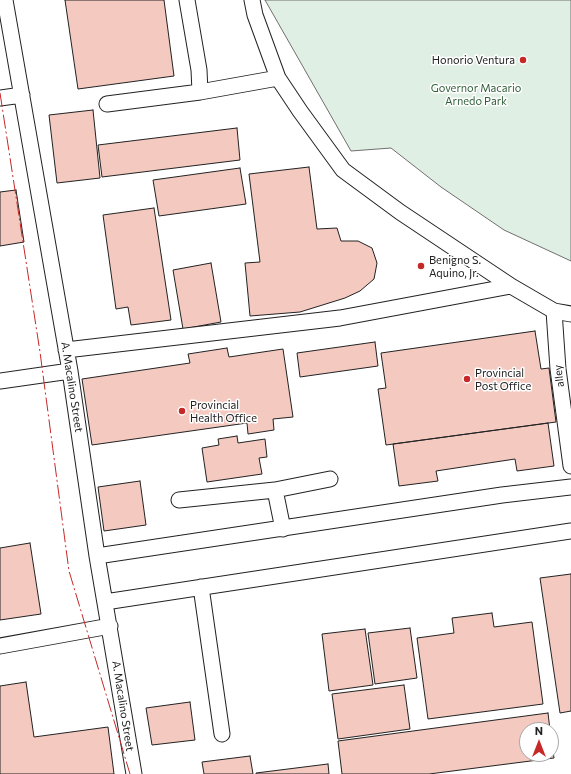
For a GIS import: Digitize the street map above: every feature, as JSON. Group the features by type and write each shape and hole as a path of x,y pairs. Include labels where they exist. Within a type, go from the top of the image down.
{"lane":[{"name":"A. Macalino Street","path":"4,0 70,371 97,556 134,774"},
{"path":"186,0 199,70 200,92"},
{"path":"252,0 255,15 278,78 343,170 400,212 511,286 554,311 571,314"},
{"path":"107,104 200,92 278,78"},
{"path":"0,98 22,95"},
{"path":"66,350 340,318 511,286"},
{"name":"alley","path":"554,311 558,369 571,466"},
{"path":"0,381 70,371"},
{"path":"179,500 275,490 330,479"},
{"path":"97,556 502,495 571,487"},
{"path":"275,490 283,529"},
{"path":"105,602 571,530"},
{"path":"201,587 222,734"},
{"path":"0,646 110,626"}],"green space":[{"name":"Governor Macario Arnedo Park","path":"265,0 571,0 571,261 504,230 441,187 391,148 351,151"}],"building":[{"path":"65,0 164,0 174,76 78,89"},
{"path":"93,110 100,178 57,183 49,115"},
{"path":"237,128 240,160 102,177 98,145"},
{"path":"309,167 317,229 337,228 341,241 358,241 372,248 377,263 374,279 360,291 345,298 300,312 250,316 245,263 260,262 249,174"},
{"path":"240,168 246,204 159,216 153,180"},
{"path":"16,190 24,242 0,246 0,192"},
{"path":"154,208 171,320 131,325 128,307 116,309 103,215"},
{"path":"211,263 221,322 183,329 173,270"},
{"name":"Provincial Post Office","path":"535,331 541,369 549,368 556,422 386,445 378,389 386,388 381,353"},
{"path":"375,342 378,366 300,377 297,353"},
{"path":"227,348 229,357 283,349 293,417 273,419 274,430 248,434 247,423 92,445 82,379 190,363 188,354"},
{"path":"548,423 554,466 517,471 515,459 436,471 438,481 399,486 393,444"},
{"path":"237,436 238,443 265,439 267,457 259,458 262,474 207,482 202,448 219,445 218,439"},
{"path":"140,481 146,525 104,531 98,487"},
{"path":"30,543 41,614 0,620 0,548"},
{"path":"571,574 571,711 560,713 540,578"},
{"path":"492,613 494,627 532,622 543,704 428,719 417,638 454,633 452,618"},
{"path":"410,628 417,678 375,684 368,633"},
{"path":"365,629 373,685 329,691 322,634"},
{"path":"26,682 34,737 108,727 114,774 0,774 0,686"},
{"path":"404,685 410,729 338,739 332,694"},
{"path":"190,702 195,740 152,745 146,708"},
{"path":"548,713 549,722 519,722 519,762 523,762 429,774 342,774 338,741"},
{"path":"250,756 253,774 204,774 202,762"},
{"path":"328,764 329,774 256,774 256,773"}],"power":[{"path":"0,93 40,352 69,571 130,774"}],"place":[{"name":"Honorio Ventura","path":"523,60"},
{"name":"Benigno S. Aquino, Jr.","path":"421,266"},
{"name":"Provincial Post Office","path":"467,379"},
{"name":"Provincial Health Office","path":"182,411"}]}
